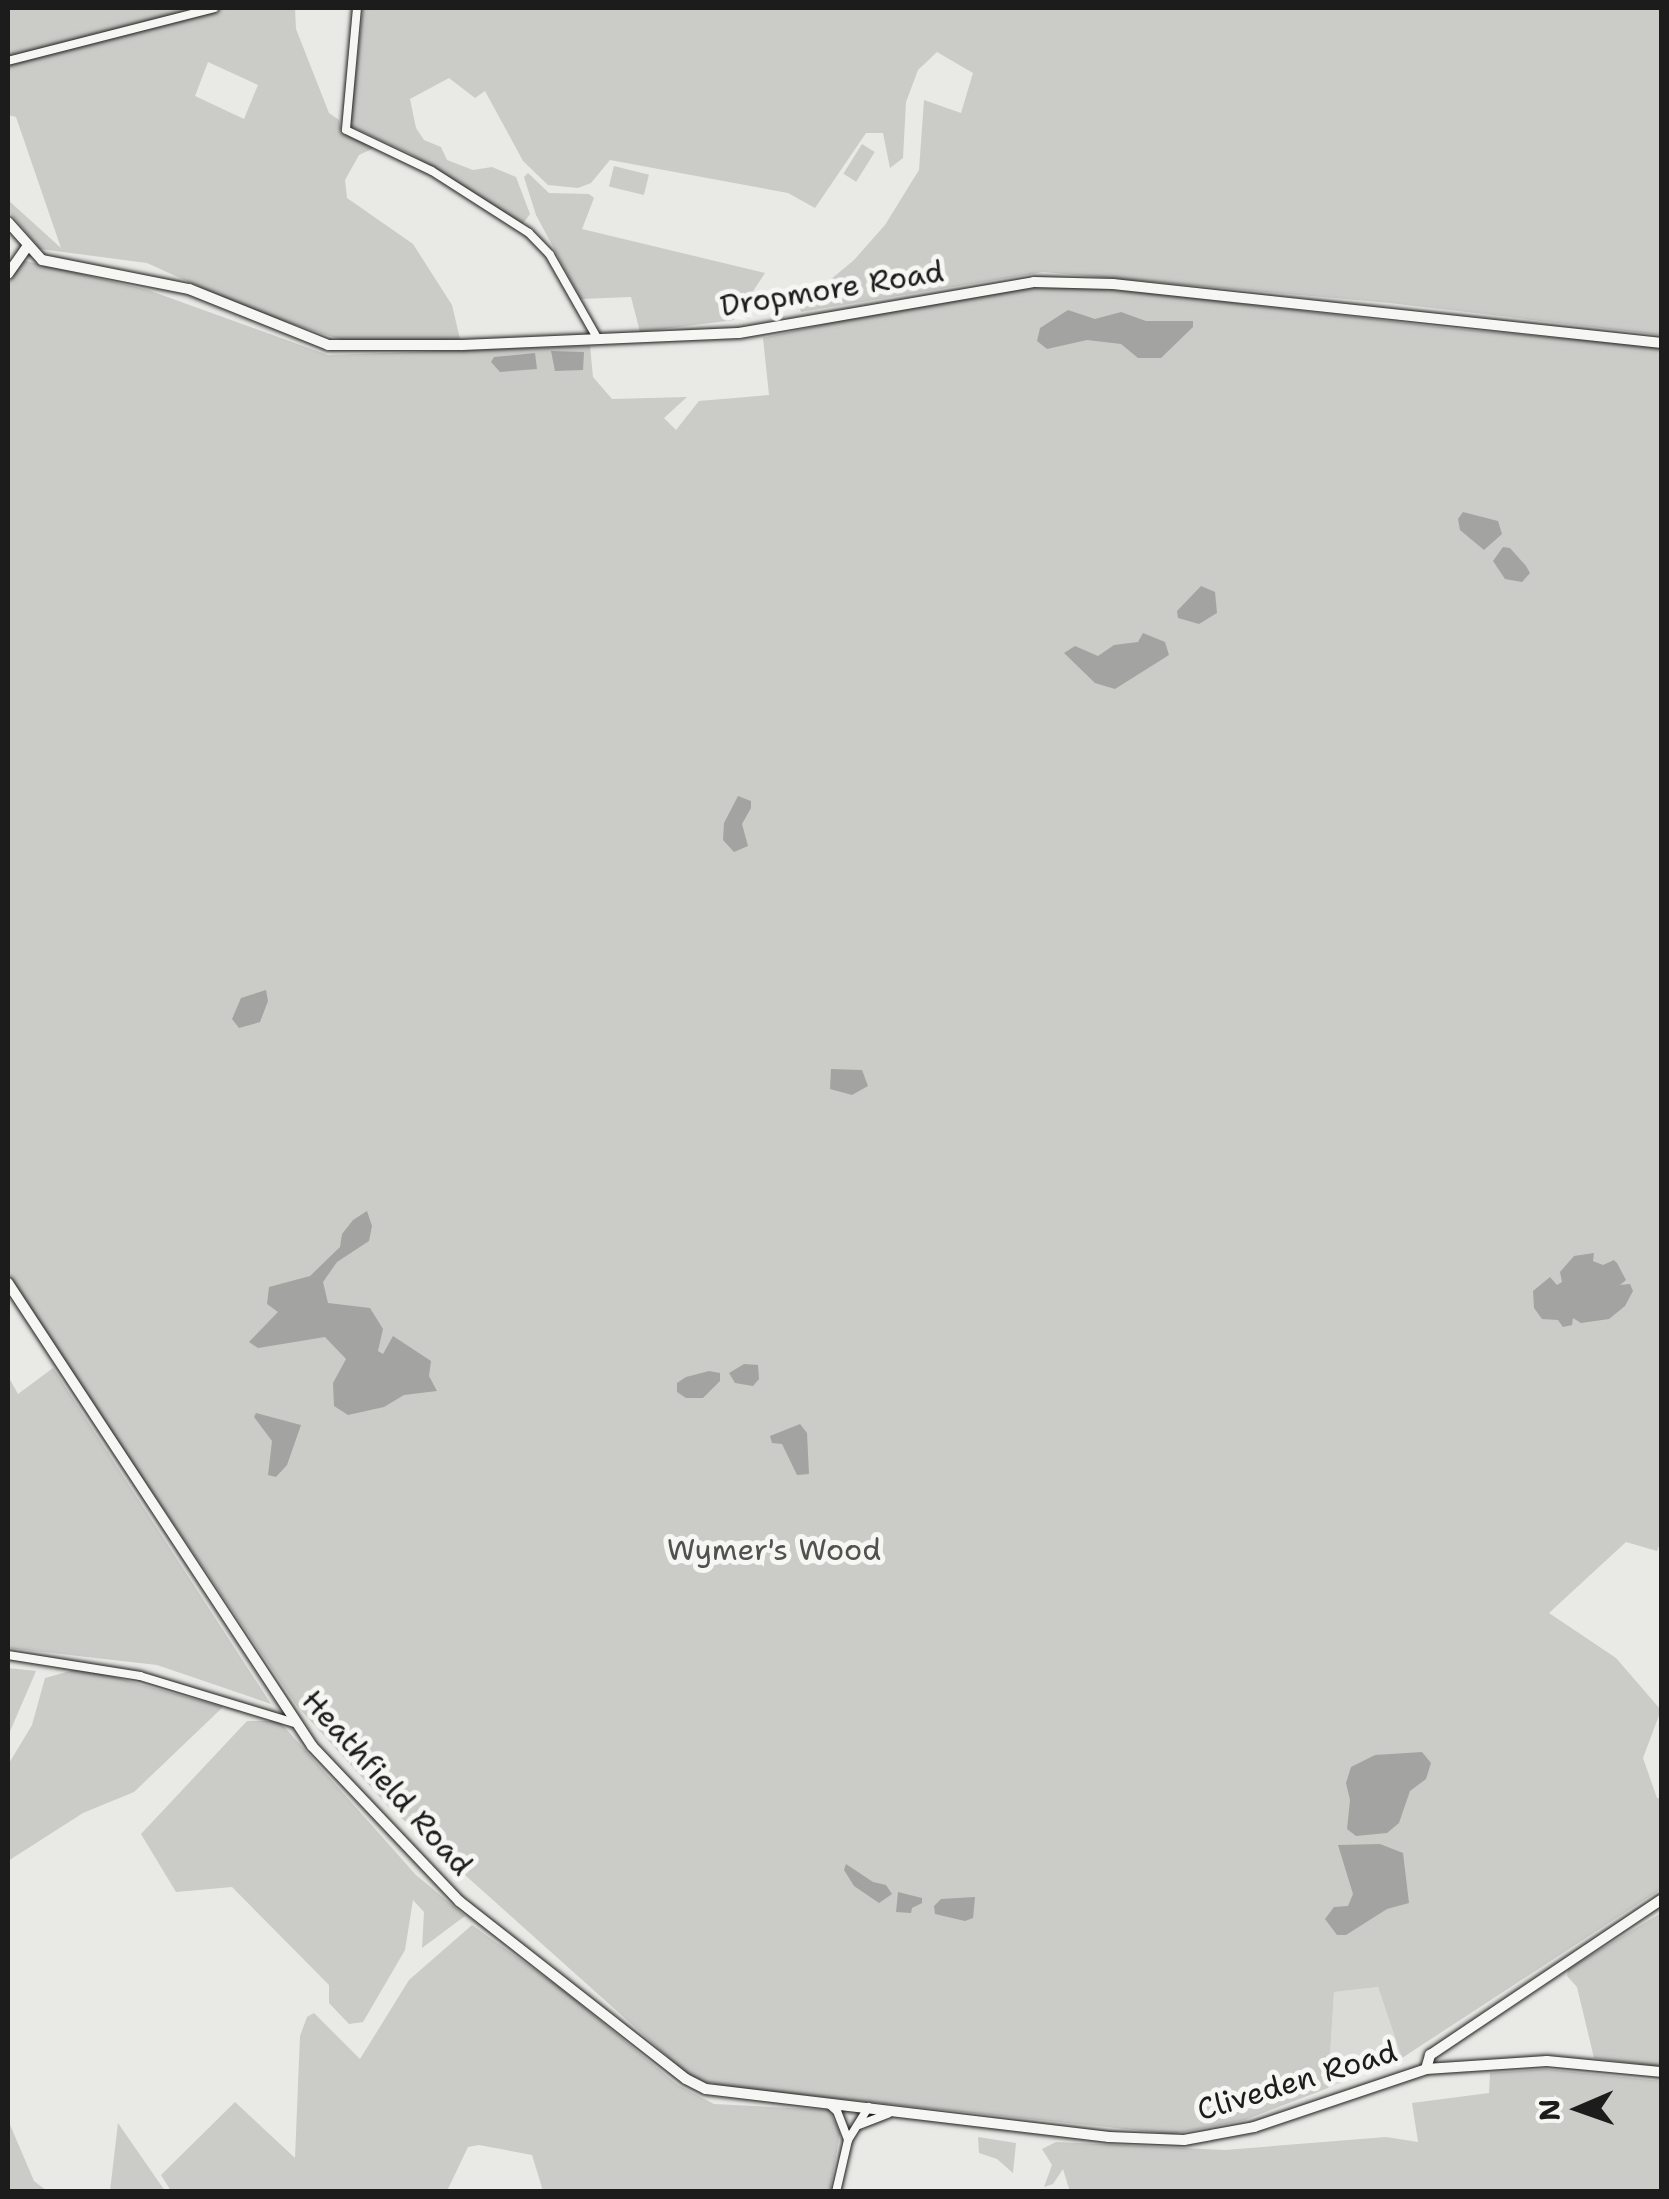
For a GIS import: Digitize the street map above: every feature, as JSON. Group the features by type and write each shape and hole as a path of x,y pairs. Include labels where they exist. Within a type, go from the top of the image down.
{"street":[{"path":"8,62 214,8"},
{"path":"357,8 346,130 432,171 529,234 550,254 596,336"},
{"path":"8,222 26,248 8,274"},
{"name":"Dropmore Road","path":"26,248 54,263 189,289 328,345 462,345 596,336 644,338 739,333 1034,282 1112,284 1662,343"},
{"name":"Heathfield Road","path":"8,1283 294,1723 459,1901 686,2079 706,2089 828,2104"},
{"path":"8,1655 140,1676 294,1723"},
{"path":"1426,2068 1430,2055 1662,1899"},
{"name":"Cliveden Road","path":"828,2104 1108,2137 1210,2138 1426,2068 1547,2061 1662,2072"},
{"path":"828,2104 837,2111 848,2140"},
{"path":"836,2192 848,2140 869,2107"},
{"path":"856,2126 898,2112"}],"shaded area":[{"path":"1068,310 1095,319 1121,312 1146,321 1193,321 1193,327 1161,358 1138,358 1121,344 1087,340 1047,349 1037,341 1040,328"},
{"path":"551,351 584,352 583,370 555,371"},
{"path":"535,353 537,369 500,372 491,362 494,357"},
{"path":"1463,512 1498,521 1502,534 1484,550 1460,530 1458,519"},
{"path":"1503,547 1510,548 1530,573 1522,582 1505,579 1493,561"},
{"path":"1201,586 1215,592 1217,613 1199,624 1178,618 1177,611"},
{"path":"1143,633 1165,642 1169,655 1115,689 1095,683 1064,653 1075,646 1098,656 1114,645 1138,642"},
{"path":"738,796 751,801 751,808 742,824 748,846 734,852 723,840 724,823"},
{"path":"266,990 268,1001 260,1022 239,1028 232,1019 241,998"},
{"path":"831,1069 862,1070 868,1086 852,1095 830,1089"},
{"path":"367,1211 372,1226 369,1241 337,1262 323,1282 328,1303 370,1308 383,1329 378,1351 383,1354 393,1336 431,1361 429,1376 437,1391 404,1395 384,1407 348,1415 334,1406 333,1383 346,1359 325,1337 258,1348 249,1342 278,1312 267,1304 269,1287 310,1276 340,1247 342,1234 353,1220"},
{"path":"1594,1253 1593,1261 1603,1265 1614,1260 1626,1280 1620,1285 1630,1284 1633,1291 1625,1306 1609,1319 1581,1323 1573,1318 1572,1325 1563,1327 1558,1320 1542,1319 1534,1308 1533,1291 1550,1277 1557,1285 1562,1282 1560,1272 1574,1256"},
{"path":"744,1364 758,1365 759,1379 753,1386 735,1383 729,1373"},
{"path":"709,1371 720,1373 720,1381 703,1398 686,1398 677,1392 677,1383 686,1377"},
{"path":"256,1413 301,1425 287,1465 276,1477 268,1475 272,1441 254,1417"},
{"path":"800,1424 807,1433 809,1474 797,1475 782,1444 772,1443 770,1436"},
{"path":"1422,1752 1431,1763 1426,1779 1410,1791 1399,1823 1387,1833 1356,1836 1347,1829 1350,1800 1346,1783 1351,1767 1375,1755"},
{"path":"1380,1844 1403,1853 1409,1903 1387,1909 1346,1935 1337,1935 1325,1919 1334,1907 1348,1906 1353,1894 1338,1845"},
{"path":"846,1864 873,1882 886,1885 892,1894 879,1903 854,1886 844,1870"},
{"path":"898,1892 922,1898 922,1903 912,1908 911,1913 896,1912"},
{"path":"975,1897 973,1918 965,1921 935,1914 934,1906 941,1899"},
{"path":"1378,1987 1402,2058 1328,2088 1334,1992"}],"green space":[{"path":"8,8 199,8 8,58"},
{"path":"222,8 295,8 296,29 329,113 339,120 341,130 376,147 359,155 345,180 347,198 413,244 452,305 460,339 354,344 248,309 147,263 40,249 8,210 8,200 61,248 16,117 8,115 8,64","holes":["208,62 258,85 244,119 195,96"]},
{"path":"363,8 1661,8 1661,335 1389,303 1043,272 801,312 799,306 854,260 885,225 919,170 924,100 961,113 973,73 937,52 918,70 906,102 903,158 890,168 883,133 866,133 815,208 788,193 610,160 591,183 578,188 548,185 523,161 485,91 475,98 449,78 410,99 416,128 424,140 441,147 447,160 473,170 492,167 516,177 530,214 522,225 411,154 350,126"},
{"path":"862,144 875,152 856,182 843,174"},
{"path":"614,166 649,175 644,195 609,186"},
{"path":"528,173 549,193 589,194 594,198 582,229 765,273 734,320 640,332 631,297 581,299 536,215 524,177"},
{"name":"Wymer's Wood","path":"22,260 148,290 328,355 590,346 593,377 612,399 687,397 664,418 676,430 699,401 769,395 763,338 856,317 1042,285 1152,293 1448,328 1661,347 1661,1540 1657,1551 1626,1542 1549,1613 1616,1658 1661,1710 1643,1758 1657,1798 1661,1798 1661,1889 1402,2058 1378,1987 1334,1992 1328,2088 1245,2120 1173,2134 736,2088 694,2080 388,1806 297,1706 8,1279 8,285"},
{"path":"53,1368 271,1704 157,1665 8,1648 8,1376 18,1394"},
{"path":"8,1668 36,1671 8,1736"},
{"path":"81,1668 223,1707 134,1792 83,1813 8,1861 8,1765 32,1725 45,1678"},
{"path":"247,1721 279,1721 416,1875 465,1916 422,1948 424,1912 413,1900 405,1950 363,2022 349,2024 329,2003 329,1985 232,1887 176,1892 141,1834"},
{"path":"1661,1913 1661,2067 1594,2058 1577,1987 1567,1976 1568,1969"},
{"path":"472,1925 563,1990 678,2085 714,2104 829,2110 840,2133 830,2191 543,2191 532,2155 479,2145 468,2147 447,2191 171,2191 161,2175 235,2102 295,2158 300,2036 307,2017 314,2013 360,2059 409,1980"},
{"path":"1545,2069 1661,2081 1661,2191 1070,2192 1063,2169 1053,2184 1044,2187 1052,2165 1042,2149 1056,2142 1225,2150 1386,2137 1418,2142 1412,2103 1489,2093 1490,2073"},
{"path":"8,2120 34,2181 47,2191 8,2191"},
{"path":"118,2123 165,2191 110,2191"},
{"path":"978,2137 1016,2143 1013,2173 997,2159 979,2153"}]}
